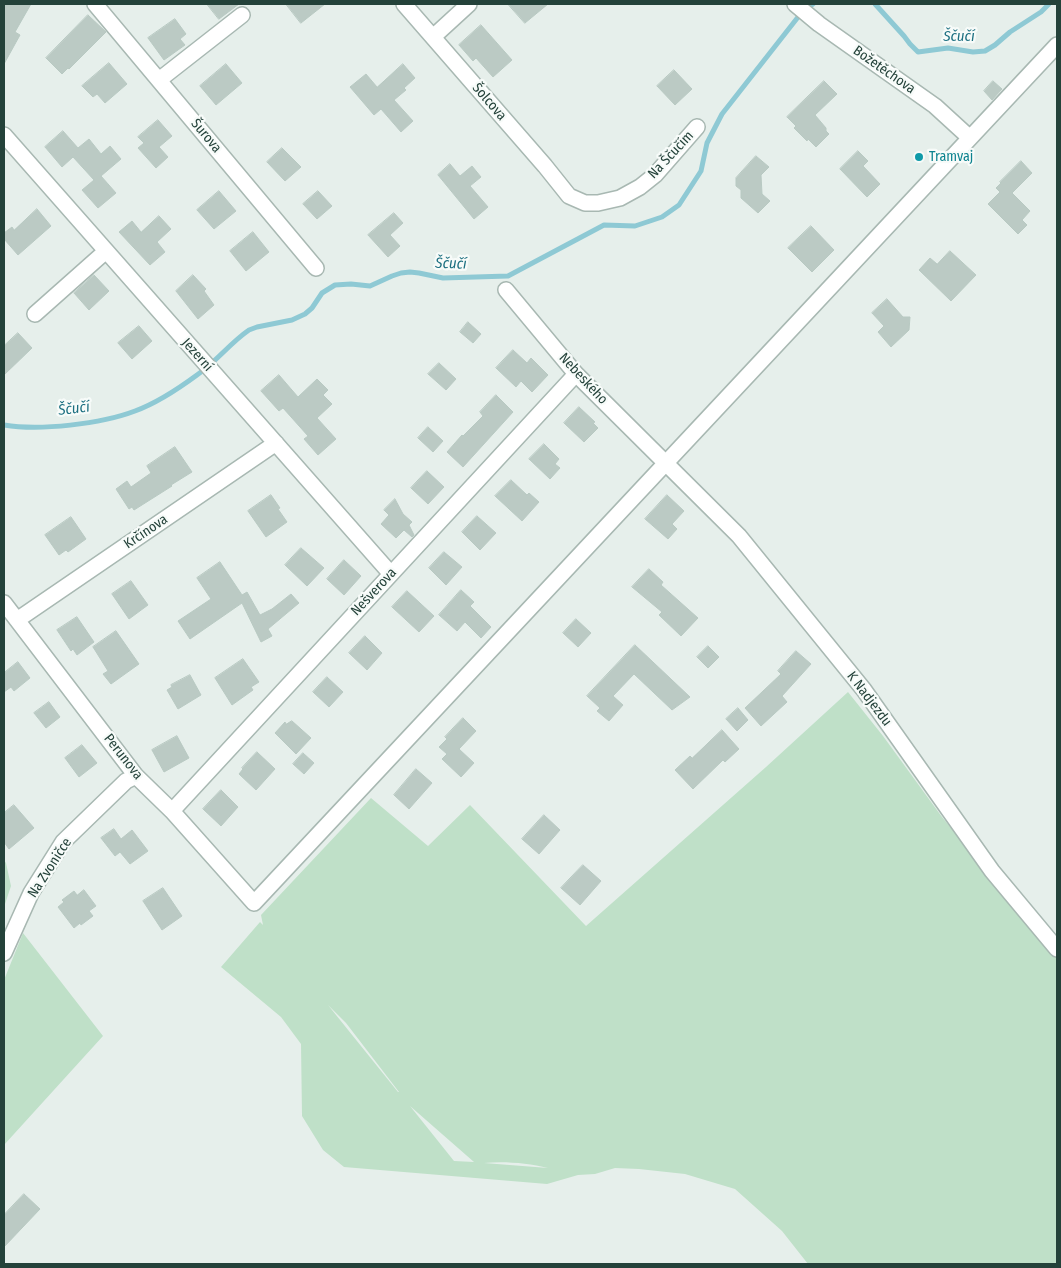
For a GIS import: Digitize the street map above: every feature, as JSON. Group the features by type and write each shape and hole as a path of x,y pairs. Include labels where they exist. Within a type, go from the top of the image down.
{"street":[{"name":"Šurova","path":"95,4 316,268"},
{"name":"Šolcova","path":"404,4 545,166"},
{"path":"433,37 470,4"},
{"name":"Božetěchova","path":"795,4 811,18 935,106 970,138"},
{"path":"159,80 242,15"},
{"path":"666,462 1057,45"},
{"name":"Na Ščučím","path":"545,166 569,196 585,203 598,203 620,198 640,187 655,175 697,127"},
{"name":"Jezerní","path":"4,135 391,574"},
{"path":"35,314 106,251"},
{"name":"Nebeského","path":"506,290 576,374 666,462"},
{"name":"Nešverova","path":"172,811 576,374"},
{"name":"Krčínova","path":"17,620 276,443"},
{"name":"Perunova","path":"4,603 136,776 172,811 254,903 666,462"},
{"name":"K Nadjezdu","path":"666,462 739,536 864,690 992,871 1057,949"},
{"name":"Na Zvoničce","path":"4,954 31,894 63,842 126,782 136,776"}],"green space":[{"path":"848,692 883,736 942,817 1057,957 1057,1264 808,1264 782,1231 735,1189 685,1174 615,1168 595,1174 578,1175 547,1184 344,1167 323,1150 302,1116 301,1044 281,1017 221,967 260,922 263,925 261,915 371,798 428,846 470,805 586,926","holes":["328,1005 346,1023 399,1092 398,1092","410,1106 474,1162 454,1161","484,1163 516,1163 548,1168"]},
{"path":"4,860 11,886 4,907"},
{"path":"23,933 103,1036 4,1145 4,980"}],"building":[{"path":"4,4 31,4 15,32 20,35 4,64"},
{"path":"207,4 239,4 219,19"},
{"path":"286,4 325,4 301,23"},
{"path":"508,4 548,4 525,23"},
{"path":"88,15 106,32 62,74 46,58"},
{"path":"175,19 186,34 180,39 185,45 164,60 148,38"},
{"path":"481,25 512,60 493,77 476,58 473,61 459,45"},
{"path":"109,63 127,84 105,103 97,94 93,97 82,86"},
{"path":"226,64 242,83 216,105 200,86"},
{"path":"403,64 415,78 404,88 406,90 394,100 413,121 401,132 381,109 374,115 350,87 366,74 377,87"},
{"path":"674,70 692,89 675,105 657,86"},
{"path":"824,81 837,94 815,115 829,134 816,147 794,128 796,126 787,117"},
{"path":"993,81 1002,89 992,100 984,91"},
{"path":"158,120 172,136 159,147 168,157 156,168 138,148 144,143 138,137"},
{"path":"63,131 78,148 89,139 101,154 110,146 121,159 101,176 116,193 98,208 82,190 94,180 73,157 62,167 45,147"},
{"path":"282,148 301,167 285,181 267,162"},
{"path":"858,151 868,161 863,166 880,184 867,197 840,169"},
{"path":"756,156 769,167 761,175 762,194 770,201 758,213 741,198 741,190 736,186 736,178"},
{"path":"1021,161 1032,173 1012,193 1030,211 1022,220 1027,225 1018,234 988,204 1000,192 996,188 1000,182"},
{"path":"450,164 460,176 472,166 481,177 470,186 488,207 474,219 438,175"},
{"path":"219,191 236,211 214,229 197,210"},
{"path":"318,191 332,206 317,219 303,204"},
{"path":"37,209 51,226 18,255 4,239 4,233 12,227 14,230"},
{"path":"394,213 403,223 390,235 400,246 388,257 368,235"},
{"path":"159,216 171,229 157,242 165,252 150,265 119,232 132,221 141,232"},
{"path":"811,226 834,250 812,272 788,248"},
{"path":"253,232 269,252 246,271 230,251"},
{"path":"950,251 976,275 951,301 919,270 930,258 937,264"},
{"path":"94,275 109,291 89,310 74,293"},
{"path":"193,275 206,289 204,291 214,305 198,319 176,291"},
{"path":"887,299 903,317 910,317 909,330 891,347 878,332 884,326 872,313"},
{"path":"468,322 481,334 473,343 460,332"},
{"path":"139,326 152,341 132,359 118,343"},
{"path":"18,333 32,348 4,375 4,346"},
{"path":"513,350 527,363 531,358 548,375 532,392 521,381 516,387 496,368"},
{"path":"439,363 456,379 446,390 428,374"},
{"path":"279,375 298,397 317,379 328,390 323,395 332,404 317,418 336,439 318,455 304,439 308,436 283,408 279,411 261,391"},
{"path":"496,395 513,412 463,467 447,452 483,416 480,412"},
{"path":"579,407 595,422 593,423 598,428 584,442 564,423"},
{"path":"428,427 443,441 433,452 418,438"},
{"path":"544,444 559,459 555,464 560,468 550,479 529,459"},
{"path":"175,447 192,472 134,510 132,507 129,509 116,489 127,481 131,487 151,473 147,466"},
{"path":"427,471 444,487 428,504 411,488"},
{"path":"511,480 527,495 529,493 539,502 522,521 495,496"},
{"path":"271,495 287,522 266,537 248,511"},
{"path":"667,495 684,511 672,524 677,529 668,539 645,519"},
{"path":"395,499 403,514 412,522 409,525 414,535 412,537 404,530 396,538 381,524 389,515 384,510"},
{"path":"477,516 496,533 480,550 462,532"},
{"path":"71,517 86,539 68,552 66,550 59,555 45,535"},
{"path":"301,548 324,568 307,586 285,565"},
{"path":"444,552 462,567 446,585 429,568"},
{"path":"344,560 361,576 344,595 327,579"},
{"path":"220,562 242,595 247,592 260,615 272,609 291,594 299,603 268,629 272,636 261,642 242,603 190,639 178,621 211,599 197,578"},
{"path":"649,569 663,582 661,585 698,618 681,636 659,615 662,612 632,587"},
{"path":"131,581 148,605 129,619 112,594"},
{"path":"461,590 474,602 470,606 491,627 481,638 465,622 457,631 439,615"},
{"path":"407,591 434,616 419,632 392,607"},
{"path":"77,617 94,642 77,655 73,649 71,651 57,630"},
{"path":"576,619 591,633 578,647 563,633"},
{"path":"116,631 139,664 111,684 103,674 108,671 93,647"},
{"path":"365,636 382,653 367,670 349,653"},
{"path":"635,645 690,697 672,710 634,674 613,696 623,705 609,721 597,711 600,708 587,696"},
{"path":"708,646 719,657 708,668 697,657"},
{"path":"796,651 811,664 782,696 787,702 761,726 745,708 781,674 778,671"},
{"path":"243,659 259,682 251,687 253,690 232,705 215,678"},
{"path":"18,662 30,678 14,691 11,687 4,692 4,673"},
{"path":"190,675 201,695 178,709 167,690 172,687 171,685"},
{"path":"327,677 343,692 329,707 313,692"},
{"path":"49,702 60,717 46,728 34,713"},
{"path":"738,708 748,720 737,731 726,719"},
{"path":"463,718 476,731 459,749 474,763 461,777 442,759 447,754 439,747 447,739 445,737"},
{"path":"292,721 311,738 296,754 275,733 285,722 286,724"},
{"path":"722,730 739,749 725,762 723,760 693,789 675,770 690,756 692,758"},
{"path":"177,736 189,758 164,772 152,750"},
{"path":"82,745 97,763 79,777 65,758"},
{"path":"257,752 275,769 256,790 239,774"},
{"path":"303,753 314,763 304,774 293,764"},
{"path":"416,769 432,783 409,809 394,795"},
{"path":"221,790 238,807 221,826 203,809"},
{"path":"14,805 34,828 9,849 4,842 4,813"},
{"path":"544,815 560,830 539,854 522,839"},
{"path":"114,829 121,839 132,830 148,851 130,864 120,852 115,856 101,838"},
{"path":"583,865 601,881 580,905 561,888"},
{"path":"163,888 182,916 162,930 143,901"},
{"path":"84,890 96,906 89,911 93,916 74,928 58,907 64,902 62,900 74,891 77,895"},
{"path":"24,1194 40,1209 4,1247 4,1215"}],"waterway":[{"name":"Ščučí","path":"4,425 52,427 88,423 121,416 143,408 197,375 249,330 292,320 305,314 312,308 322,293 335,285 370,286 392,276 410,272 443,278 508,276 604,225 635,226 662,217 679,205 701,171 707,143 722,114 802,12 813,4"},
{"name":"Ščučí","path":"875,4 918,52 948,48 973,52 985,51 1041,12 1049,4"}],"place":[{"name":"Tramvaj","path":"919,157"}]}
